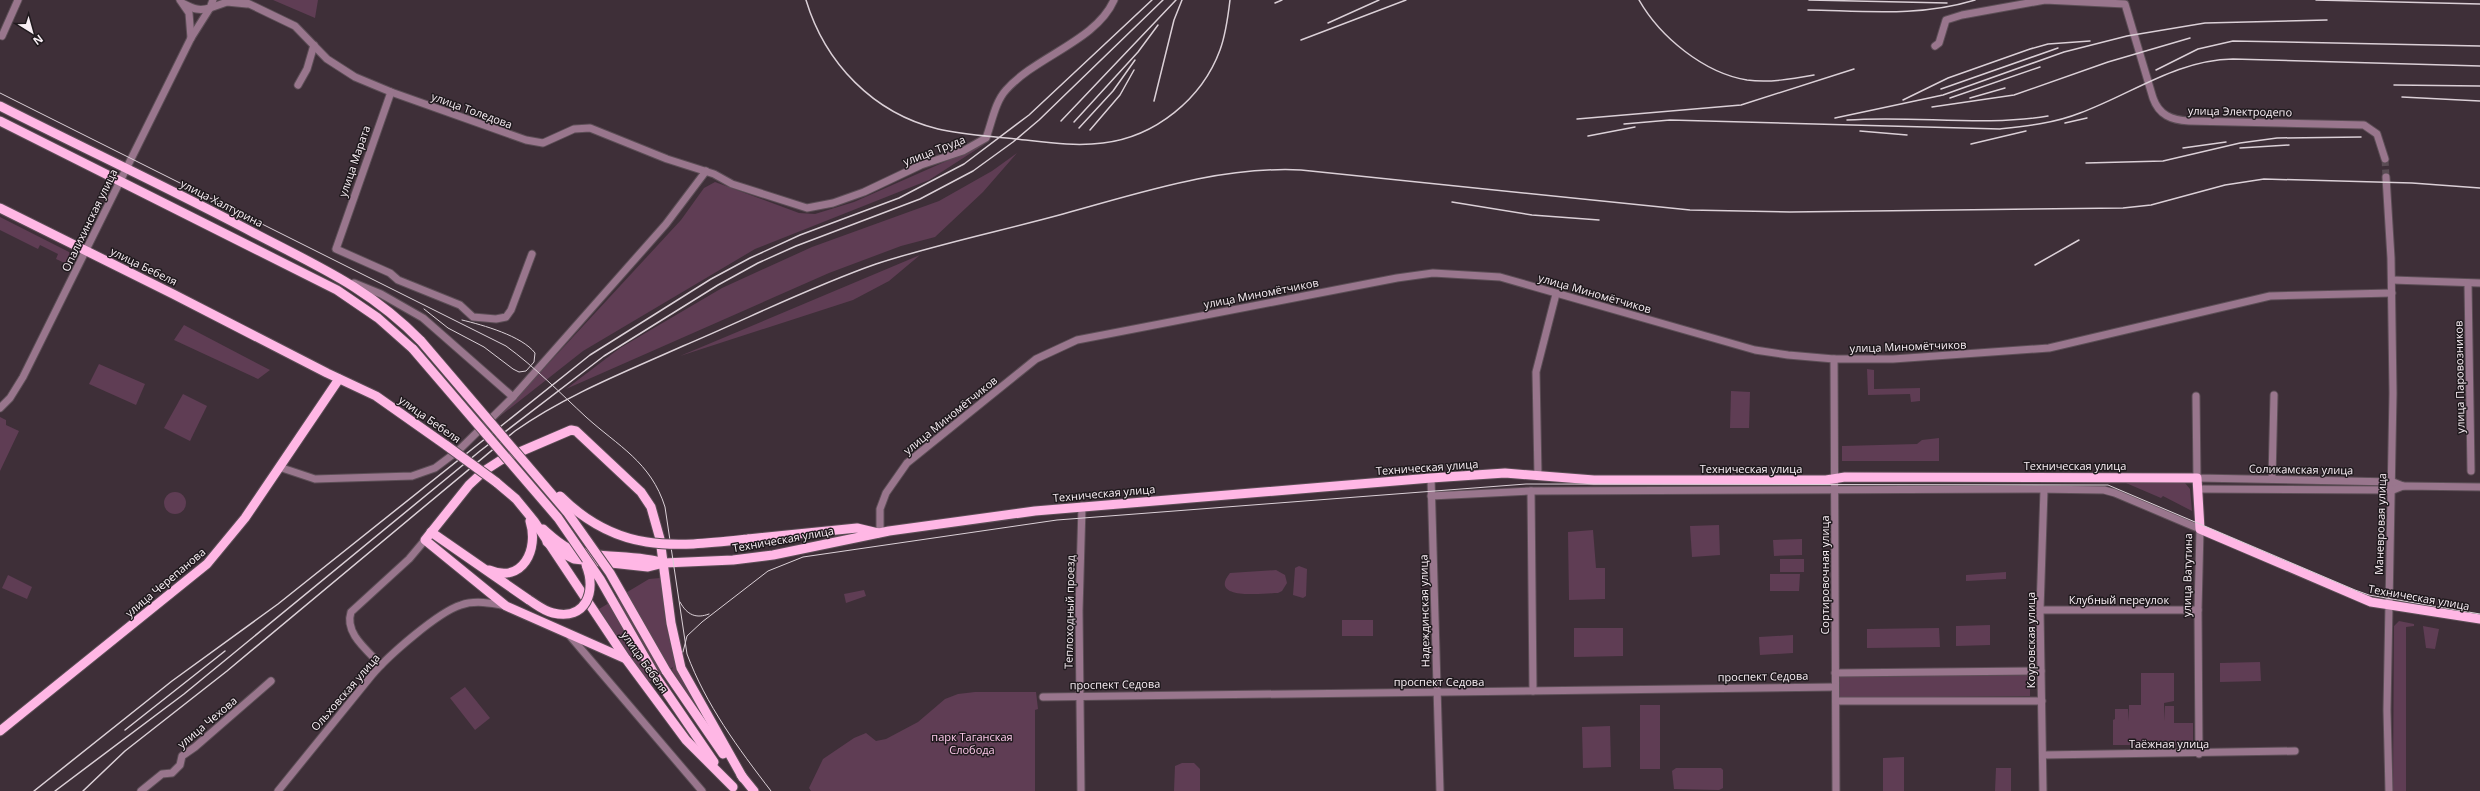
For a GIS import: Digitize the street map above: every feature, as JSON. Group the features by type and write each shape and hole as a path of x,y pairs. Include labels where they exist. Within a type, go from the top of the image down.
{"main road":[{"name":"улица Халтурина","path":"0,106 127,168 344,279 387,309 421,342 533,470"},
{"path":"0,121 121,180 337,290 378,318 413,349 525,477 571,536 586,563 592,581 589,597 584,605 571,613 555,614 529,600 431,532 425,540 506,606 570,636 626,659"},
{"name":"улица Бебеля","path":"0,208 86,250 339,379 376,396 496,482 523,507 534,521 626,659 686,740 734,789"},
{"name":"улица Черепанова","path":"0,731 207,564 245,518 339,379"},
{"name":"улица Бебеля","path":"431,532 468,485 484,471 501,460 571,430 576,431 646,499 657,524 664,564 671,623 681,668 743,778"},
{"path":"533,470 584,517 612,533 629,539 674,546 856,528 880,533"},
{"name":"улица Бебеля","path":"533,470 566,512 606,568 666,671 705,730 754,791"},
{"name":"Техническая улица","path":"547,542 558,551 574,559 648,567 664,564 759,557 880,533 968,519 1082,506 1505,473 1594,480 1826,480 1943,476 2197,478"},
{"name":"улица Ватутина","path":"2197,478 2200,529"},
{"path":"481,567 505,573 519,567 530,555 534,538 529,519 523,507"},
{"name":"Техническая улица","path":"534,521 552,538 569,548 650,559 664,564"},
{"name":"Техническая улица","path":"2200,529 2352,596 2371,602 2480,619"},
{"name":"улица Бебеля","path":"571,536 612,599 656,677 734,789"}],"street":[{"path":"2,36 18,0"},
{"name":"Опалихинская улица","path":"0,408 10,398 23,377 191,38 210,8 213,0"},
{"name":"улица Толедова","path":"241,0 294,26 327,59 355,77 390,92 526,140 543,143 574,129 590,128 667,159 706,171"},
{"name":"улица Труда","path":"706,171 732,184 807,208 833,203 920,165 963,151 986,138 1000,99 1015,81 1102,20 1114,0"},
{"name":"улица Электродепо","path":"1935,46 1939,43 1946,20 1962,15 2045,0 2125,4 2156,107 2164,115 2189,121 2364,125 2376,134 2384,159"},
{"path":"182,2 196,10 210,8 227,2 249,4"},
{"path":"182,2 192,24 191,38"},
{"path":"298,85 307,69 314,45"},
{"name":"улица Марата","path":"390,92 336,249 390,273 398,280 460,305 473,317 485,318 506,317 532,254"},
{"path":"279,467 316,479 412,476 435,468 459,450 513,397 657,235 706,171"},
{"name":"Маневровая улица","path":"2386,177 2392,280 2393,482 2389,604 2389,791"},
{"name":"улица Миномётчиков","path":"880,533 880,509 886,492 908,463 1036,359 1078,340 1397,278 1433,273 1500,277 1755,350 1834,359 1893,359 2016,352 2049,348 2270,296 2392,293"},
{"path":"344,279 381,294 423,318 513,397"},
{"path":"2392,280 2480,283"},
{"name":"улица Паровозников","path":"2468,283 2471,471"},
{"path":"1538,476 1536,372 1556,294"},
{"name":"Сортировочная улица","path":"1834,359 1836,479 1836,791"},
{"path":"2272,480 2274,395"},
{"name":"улица Ватутина","path":"2196,396 2197,478"},
{"name":"Надеждинская улица","path":"1431,478 1440,791"},
{"name":"Соликамская улица","path":"2197,478 2393,482 2403,486 2480,487"},
{"name":"Соликамская улица","path":"2198,489 2393,490 2403,486"},
{"name":"Коуровская улица","path":"2043,791 2040,610 2044,490"},
{"path":"1431,496 1531,491 2104,490 2115,493 2200,529"},
{"path":"1531,491 1533,691"},
{"name":"Теплоходный проезд","path":"1081,791 1079,611 1082,506"},
{"name":"улица Ватутина","path":"2199,754 2198,610 2200,529"},
{"path":"381,665 352,633 348,622 351,612 409,559 425,540"},
{"name":"Ольховская улица","path":"278,791 381,665 455,607 474,603 506,606"},
{"name":"Клубный переулок","path":"2040,610 2198,610"},
{"path":"570,636 702,791"},
{"path":"1835,673 2041,671"},
{"name":"улица Чехова","path":"141,791 162,774 172,773 180,765 182,756 195,747 271,681"},
{"name":"проспект Седова","path":"1043,697 1080,695 1384,692 1437,693 1835,686"},
{"path":"1836,701 2042,701"},
{"name":"Таёжная улица","path":"2042,755 2199,754 2295,751"}],"green space":[{"path":"273,0 318,0 315,18"},
{"path":"985,144 929,180 755,249 583,351 499,417 681,220 704,188 715,182 799,213 815,214 854,202"},
{"path":"1017,153 983,192 935,237 901,246 829,273 566,389 620,348 722,288 812,247 939,201 992,171"},
{"path":"0,217 69,252 74,258 71,266 56,259 58,254 40,245 38,249 0,230"},
{"path":"920,255 889,281 853,300 680,356"},
{"path":"184,325 270,370 258,379 174,340"},
{"path":"99,364 145,384 136,405 89,384"},
{"path":"1867,369 1874,370 1874,389 1920,388 1920,401 1911,402 1910,394 1868,395"},
{"path":"1731,391 1750,392 1749,428 1730,428"},
{"path":"183,394 207,406 190,441 164,428"},
{"path":"0,417 6,420 6,425 19,431 0,471"},
{"path":"1939,438 1939,461 1842,461 1842,446 1917,444 1922,440"},
{"path":"2126,483 2185,483 2190,489 2192,511 2163,496 2161,498"},
{"path":"175,492 183,495 186,503 183,511 175,514 167,511 164,503 167,495"},
{"path":"1719,525 1720,555 1692,557 1690,526"},
{"path":"1593,530 1596,568 1605,568 1605,599 1569,600 1568,532"},
{"path":"1802,539 1802,555 1774,556 1773,540"},
{"path":"1780,559 1804,559 1804,572 1780,572"},
{"path":"1299,566 1307,569 1306,596 1303,598 1293,595 1295,568"},
{"path":"1276,570 1285,575 1287,583 1282,591 1278,593 1241,594 1232,592 1226,588 1225,582 1230,573"},
{"path":"2006,572 2006,579 1966,581 1966,575"},
{"path":"1770,574 1800,574 1799,591 1770,591"},
{"path":"8,575 32,587 27,599 2,588"},
{"path":"660,578 666,625 673,655 709,727 672,670 673,667 647,683 599,609 649,579"},
{"path":"864,590 866,596 846,603 844,594"},
{"path":"1342,620 1373,620 1373,636 1342,636"},
{"path":"2399,621 2414,624 2414,626 2406,627 2406,791 2393,791 2394,626"},
{"path":"1990,625 1990,645 1956,646 1956,626"},
{"path":"2423,626 2439,629 2435,649 2426,648"},
{"path":"1574,628 1623,628 1623,656 1574,657"},
{"path":"1939,628 1940,647 1867,648 1867,629"},
{"path":"1793,635 1793,653 1760,655 1759,637"},
{"path":"2260,662 2261,681 2220,682 2220,663"},
{"path":"2141,673 2174,673 2174,701 2164,703 2164,721 2165,706 2174,706 2174,723 2193,723 2193,745 2113,745 2113,720 2115,719 2115,709 2128,709 2129,721 2129,705 2141,705"},
{"path":"2030,675 2030,696 1838,698 1838,677"},
{"path":"465,687 490,718 475,730 450,698"},
{"name":"парк Таганская Слобода","path":"975,692 1036,692 1038,709 1035,710 1035,791 811,791 809,788 823,759 854,738 866,733 876,741 886,739 918,722 945,699 958,694"},
{"path":"1640,705 1660,705 1660,769 1640,769"},
{"path":"1610,726 1611,767 1583,768 1582,727"},
{"path":"1904,757 1904,791 1883,791 1883,758"},
{"path":"1182,763 1194,763 1200,769 1200,791 1174,791 1175,766"},
{"path":"1676,768 1721,768 1723,770 1723,788 1719,790 1674,789 1672,771"},
{"path":"1996,768 2011,768 2011,791 1995,791"}],"tunnel":[{"path":"2385,159 2386,177"}],"tram line":[{"path":"0,93 506,346 537,371 586,417 621,446 642,466 651,478 659,491 665,507 687,654 695,673 724,726 771,791"},
{"path":"424,309 448,328 484,347 519,372 526,371 534,362 535,353 521,341 491,328 462,320"},
{"path":"683,652 687,636 702,622 768,571 803,557 1057,520 1526,484 2108,485 2369,595 2480,614"},
{"path":"680,602 692,615 700,616 709,614"}],"railway":[{"path":"806,0 814,23 839,64 855,82 873,98 893,111 914,121 947,131 1048,143 1070,144 1103,143 1122,139 1141,133 1174,113 1189,99 1212,68 1222,44 1228,19 1230,0"},
{"path":"34,791 172,681 278,604 590,355 711,279 750,258 800,235 899,198 964,164 1029,115 1152,0"},
{"path":"55,791 184,694 480,451 604,356 718,285 758,263 796,246 920,199 973,171 1013,142 1039,120 1163,0"},
{"path":"1061,121 1176,0"},
{"path":"1154,101 1174,20 1182,0"},
{"path":"1275,3 1282,0"},
{"path":"1328,23 1379,0"},
{"path":"1301,40 1406,0"},
{"path":"1639,0 1648,14 1671,40 1699,61 1715,70 1731,76 1755,81 1780,80 1814,75"},
{"path":"1809,0 1947,3"},
{"path":"1808,10 1871,12 1913,11 1934,9 1975,0"},
{"path":"2316,0 2480,4"},
{"path":"1835,118 1943,95 2064,52 2127,36 2205,23 2327,20"},
{"path":"1074,122 1138,52 1158,25"},
{"path":"1932,107 2014,95 2108,62 2190,38"},
{"path":"1903,100 1948,78 2030,49 2048,44 2090,41"},
{"path":"2156,70 2198,49 2233,41 2480,46"},
{"path":"1941,89 2058,48"},
{"path":"1624,124 1670,120 2000,129 2041,124 2061,119 2099,105 2173,72 2192,65 2212,61 2233,59 2480,66"},
{"path":"1079,128 1113,91 1135,60"},
{"path":"1950,98 2040,67"},
{"path":"1577,119 1741,105 1854,69"},
{"path":"1090,130 1120,95 1134,70"},
{"path":"2394,85 2480,86"},
{"path":"1970,98 2005,88"},
{"path":"2402,97 2480,101"},
{"path":"1847,120 1897,119 1998,121 2048,116"},
{"path":"2065,123 2087,118"},
{"path":"1588,136 1635,127"},
{"path":"1860,131 1907,135"},
{"path":"1971,144 2026,131"},
{"path":"2086,163 2163,161 2240,143 2277,138 2361,137"},
{"path":"2183,148 2226,142"},
{"path":"2240,148 2289,145"},
{"path":"83,791 125,751 227,671 515,431 555,406 618,375 851,273 922,250 1151,190 1240,172 1301,170 1690,210 1790,212 2123,208 2151,205 2225,185 2264,179 2412,183 2480,188"},
{"path":"1452,202 1532,215 1599,220"},
{"path":"2035,265 2079,240"},
{"path":"125,730 225,651"}]}
